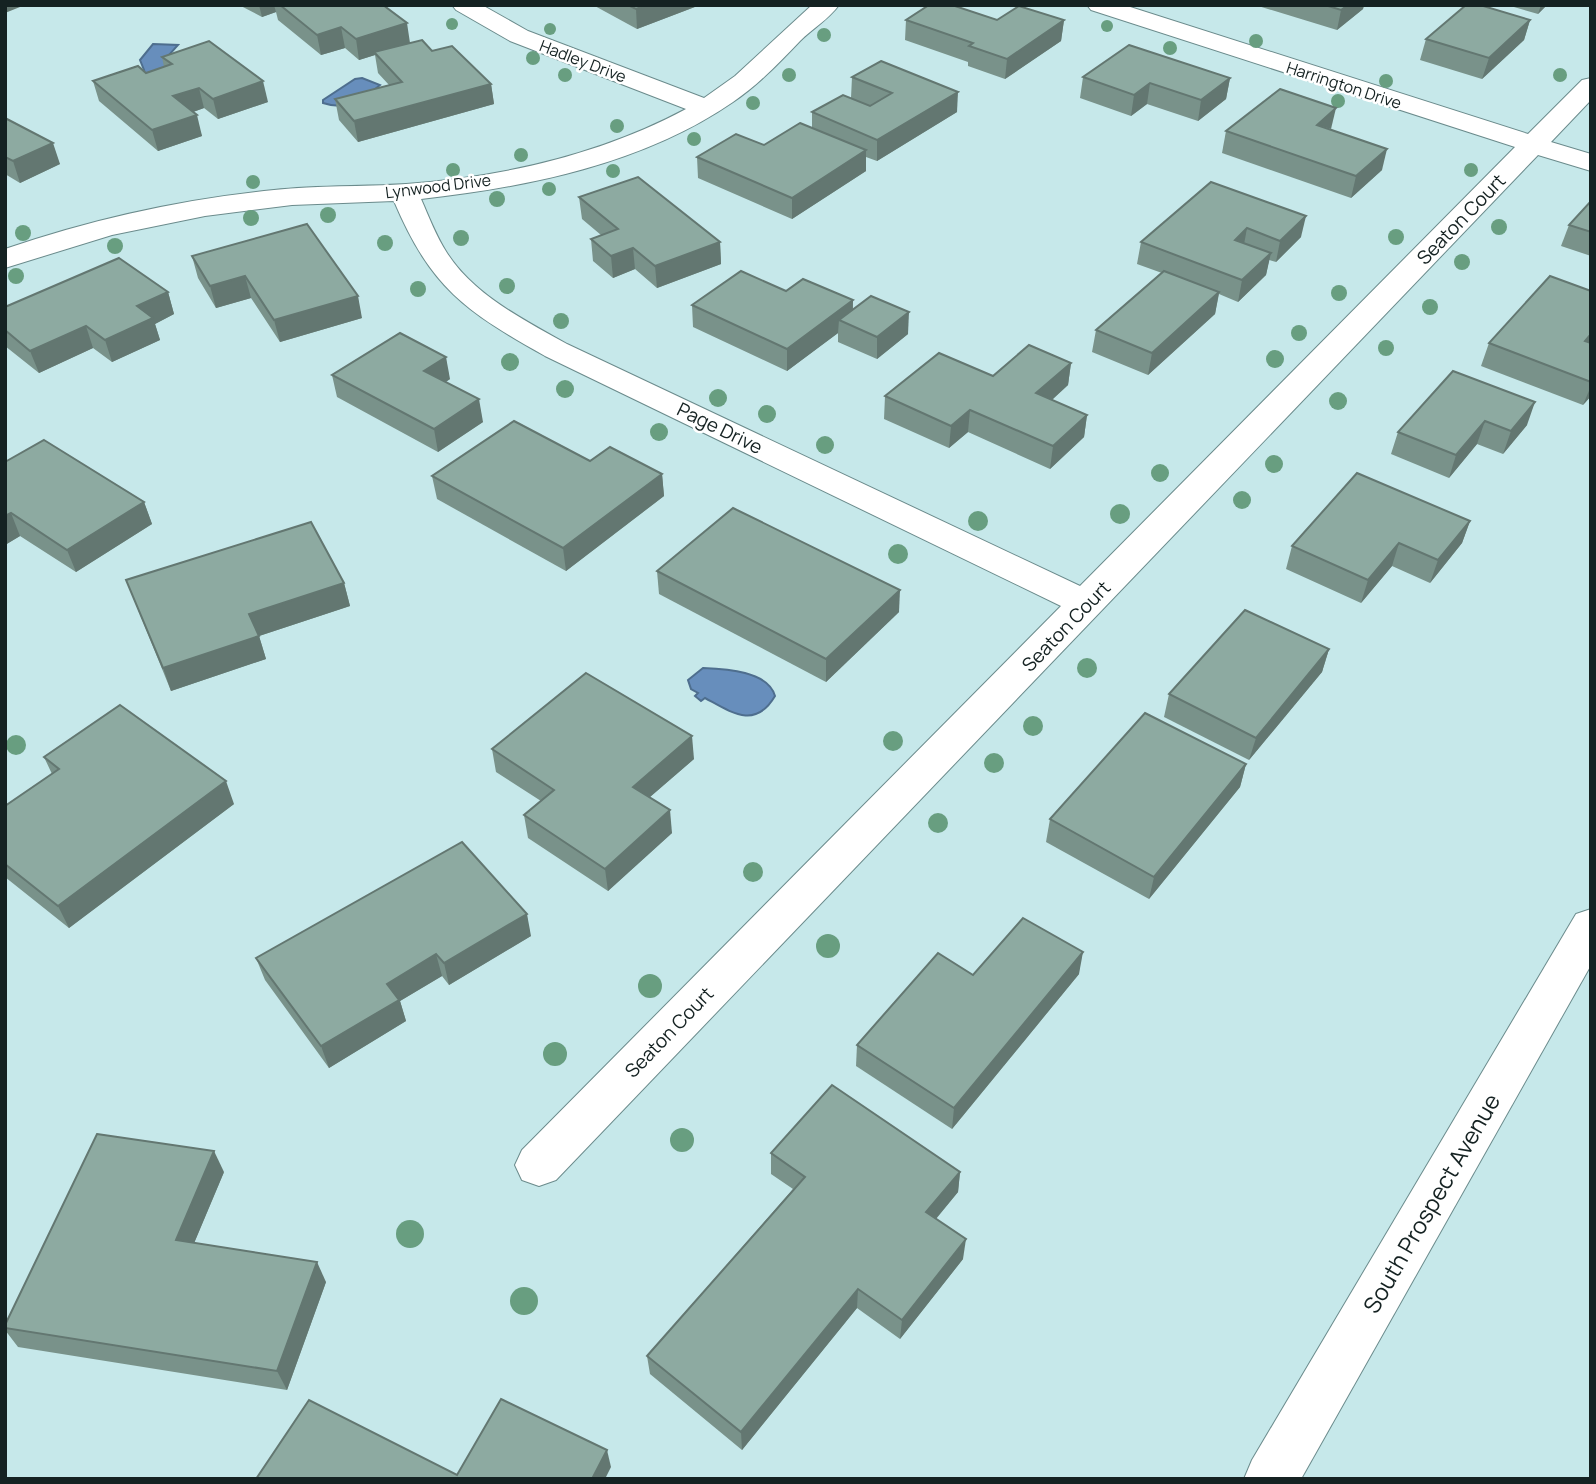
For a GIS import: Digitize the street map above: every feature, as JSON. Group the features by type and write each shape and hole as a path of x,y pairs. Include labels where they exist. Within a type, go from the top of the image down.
{"street":[{"name":"Hadley Drive","path":"464,5 519,36 706,108"},
{"name":"Lynwood Drive","path":"5,259 123,222 194,208 276,198 404,192 481,183 552,169 616,149 674,126 706,108 752,75 799,26 827,5"},
{"name":"Harrington Drive","path":"1099,5 1591,163"},
{"name":"Seaton Court","path":"539,1165 1591,85"},
{"name":"Page Drive","path":"404,192 438,260 466,292 502,319 556,350 1087,604"},
{"name":"South Prospect Avenue","path":"1271,1479 1591,926"}],"water":[{"path":"153,44 178,45 168,56 174,66 146,74 141,71 144,70 140,60"},
{"path":"362,78 380,85 354,103 340,106 323,103 323,100 355,79"},
{"path":"703,668 755,676 771,688 775,696 759,713 751,715 733,712 705,698 701,701 695,696 698,693 691,689 688,680"}],"building":[{"path":"280,5 383,5 407,23 356,39 341,27 317,35"},
{"path":"628,5 646,5 636,9"},
{"path":"929,5 952,5 997,20 1019,6 1064,20 1007,59 969,46 973,43 906,20"},
{"path":"1325,5 1348,5 1341,10"},
{"path":"1466,5 1480,5 1530,20 1489,58 1426,39"},
{"path":"422,40 432,51 452,46 491,84 354,121 335,99 402,82 374,52"},
{"path":"209,41 263,81 213,99 199,88 173,96 197,115 152,130 93,81 138,66 146,73 172,64 162,57"},
{"path":"1129,45 1230,78 1201,100 1150,83 1134,95 1083,77"},
{"path":"881,61 958,92 877,140 812,112 843,95 870,106 892,93 852,77"},
{"path":"1280,89 1336,108 1317,125 1387,149 1356,176 1226,131"},
{"path":"5,118 53,143 13,161 5,157"},
{"path":"800,123 866,150 792,198 697,157 736,134 764,145"},
{"path":"638,177 720,242 655,266 633,248 611,256 591,239 618,229 579,197"},
{"path":"1211,182 1306,216 1280,241 1247,228 1235,240 1271,253 1242,280 1141,242"},
{"path":"1591,201 1591,232 1569,225"},
{"path":"307,224 358,296 274,320 245,276 210,286 192,256"},
{"path":"119,258 168,292 137,306 153,318 105,340 86,326 30,351 5,330 5,307"},
{"path":"741,271 786,291 803,279 853,300 787,349 692,305"},
{"path":"1164,271 1219,292 1152,353 1096,330"},
{"path":"1550,276 1591,291 1591,334 1585,341 1591,343 1591,382 1489,343"},
{"path":"871,296 909,312 877,337 839,320"},
{"path":"400,333 446,357 424,371 479,399 434,429 332,375"},
{"path":"1029,345 1071,363 1036,393 1087,415 1053,446 970,410 951,426 885,396 939,353 993,376"},
{"path":"1453,371 1535,402 1511,431 1485,421 1456,455 1398,432"},
{"path":"514,421 590,461 610,447 662,474 563,548 432,476"},
{"path":"44,440 144,502 67,550 11,513 5,516 5,462"},
{"path":"1357,473 1470,521 1438,560 1399,543 1368,580 1292,546"},
{"path":"733,508 900,590 826,659 657,571"},
{"path":"311,522 344,583 249,614 259,636 163,668 126,580"},
{"path":"1245,610 1329,649 1256,738 1169,694"},
{"path":"586,673 692,736 633,787 670,810 605,869 524,815 554,790 492,749"},
{"path":"120,705 226,781 58,906 5,864 5,806 59,769 44,757"},
{"path":"1145,713 1246,764 1154,877 1050,819"},
{"path":"462,842 527,914 444,963 436,954 387,984 399,1000 321,1046 256,958"},
{"path":"1023,918 1083,952 954,1108 857,1045 938,953 973,975"},
{"path":"832,1085 960,1172 926,1212 966,1239 902,1320 858,1289 741,1432 647,1356 805,1177 771,1153"},
{"path":"97,1134 214,1151 176,1240 317,1262 277,1371 5,1328"},
{"path":"501,1399 607,1450 592,1479 256,1479 309,1400 457,1475"}]}
